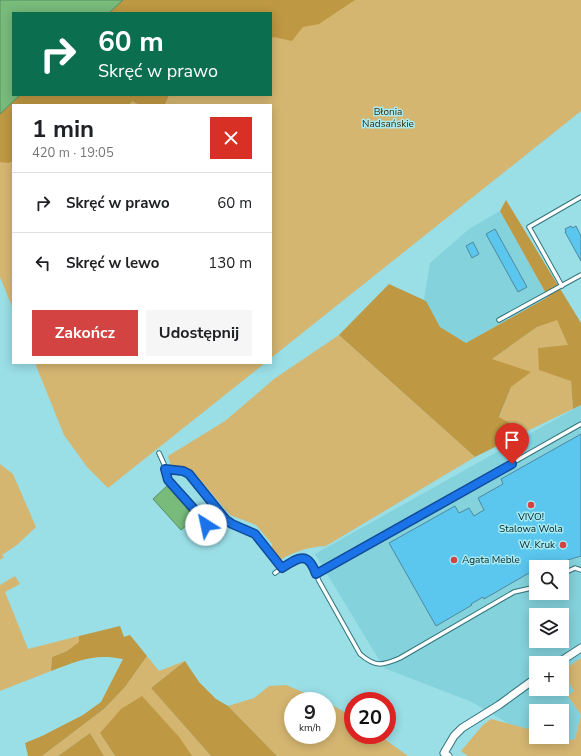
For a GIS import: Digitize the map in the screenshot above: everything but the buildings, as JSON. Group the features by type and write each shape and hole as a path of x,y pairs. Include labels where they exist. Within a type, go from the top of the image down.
{"street":[{"path":"569,656 581,648"},
{"path":"446,754 454,736 462,728 499,705 529,683"}],"lane":[{"path":"562,286 529,227 581,197"},
{"path":"499,320 581,275"},
{"path":"316,574 581,424"},
{"path":"159,453 168,480 203,519 206,525"},
{"path":"165,469 183,471 189,474 226,520 255,534 282,568"},
{"path":"275,573 296,560 304,558 307,559 311,563 319,581 360,654 369,662 381,665 400,658 514,592 529,589"},
{"path":"569,571 575,568 581,570"}],"shaded area":[{"path":"0,0 123,0 110,12 12,12 12,96 19,96 0,114"},
{"path":"123,0 355,0 319,24 303,27 292,41 272,38 272,12 110,12"},
{"path":"19,96 169,96 165,104 138,104 132,101 130,104 12,104 12,162 9,163 0,162 0,114"},
{"path":"506,200 581,323 581,405 573,409 571,381 539,370 538,348 568,345 557,320 537,327 492,359 531,372 511,387 499,417 525,432 475,457 339,335 389,284 426,301 440,327 466,343 548,297 500,211"},
{"path":"500,211 548,297 466,343 440,327 424,299 430,263 469,229"},
{"path":"581,405 581,658 569,666 569,656 529,656 529,696 568,696 581,715 575,739 569,739 569,704 529,704 529,729 511,725 472,702 384,668 315,554"},
{"path":"167,486 195,518 181,530 153,499"},
{"path":"120,626 124,637 130,635 147,656 125,687 104,709 42,756 28,756 25,743 83,715 101,702 123,659 103,657 86,659 51,671 52,657 67,651 79,642 79,636"},
{"path":"185,661 199,682 216,699 228,706 277,756 211,756 151,688"},
{"path":"569,683 574,691 569,695"},
{"path":"142,696 180,738 192,756 115,756 100,733 121,709"},
{"path":"90,733 104,756 58,756"}],"green space":[{"name":"Błonia Nadsańskie","path":"123,0 581,0 581,111 272,357 272,104 12,104 12,307 0,277 0,114 19,96 272,96 272,12 110,12"},
{"path":"557,319 569,346 538,348 571,381 573,409 525,432 499,418 511,387 492,359 537,327"},
{"path":"339,335 475,457 326,546 298,551 273,565 272,544 256,525 230,515 192,470 171,466 168,456 225,421 274,379"},
{"path":"35,364 264,364 108,488 87,467 64,435"},
{"path":"0,464 13,474 36,527 17,545 2,555 4,557 0,560"},
{"path":"15,576 20,584 5,592 28,649 79,636 80,642 67,651 52,657 51,671 0,691 0,585"},
{"path":"147,656 159,671 185,661 151,688 211,756 191,756 100,733 115,756 104,756 90,733 58,756 42,756 104,709 125,687"},
{"path":"581,658 581,715 568,696 574,691 569,683 569,666"},
{"path":"286,685 303,692 284,692 284,744 336,744 336,707 344,712 344,744 391,744 408,756 277,756 228,706 254,698 269,686"},
{"path":"581,715 581,756 468,756 461,751 483,725 491,719 529,729 529,744 569,744 569,739 575,739"}],"place":[{"name":"VIVO! Stalowa Wola","path":"531,505"},
{"name":"W. Kruk","path":"563,545"},
{"name":"Agata Meble","path":"454,560"}],"route":[{"path":"206,525 203,519 168,480 165,469 183,471 189,474 226,520 255,534 282,568 296,560 304,558 311,563 316,574 512,464"}]}
